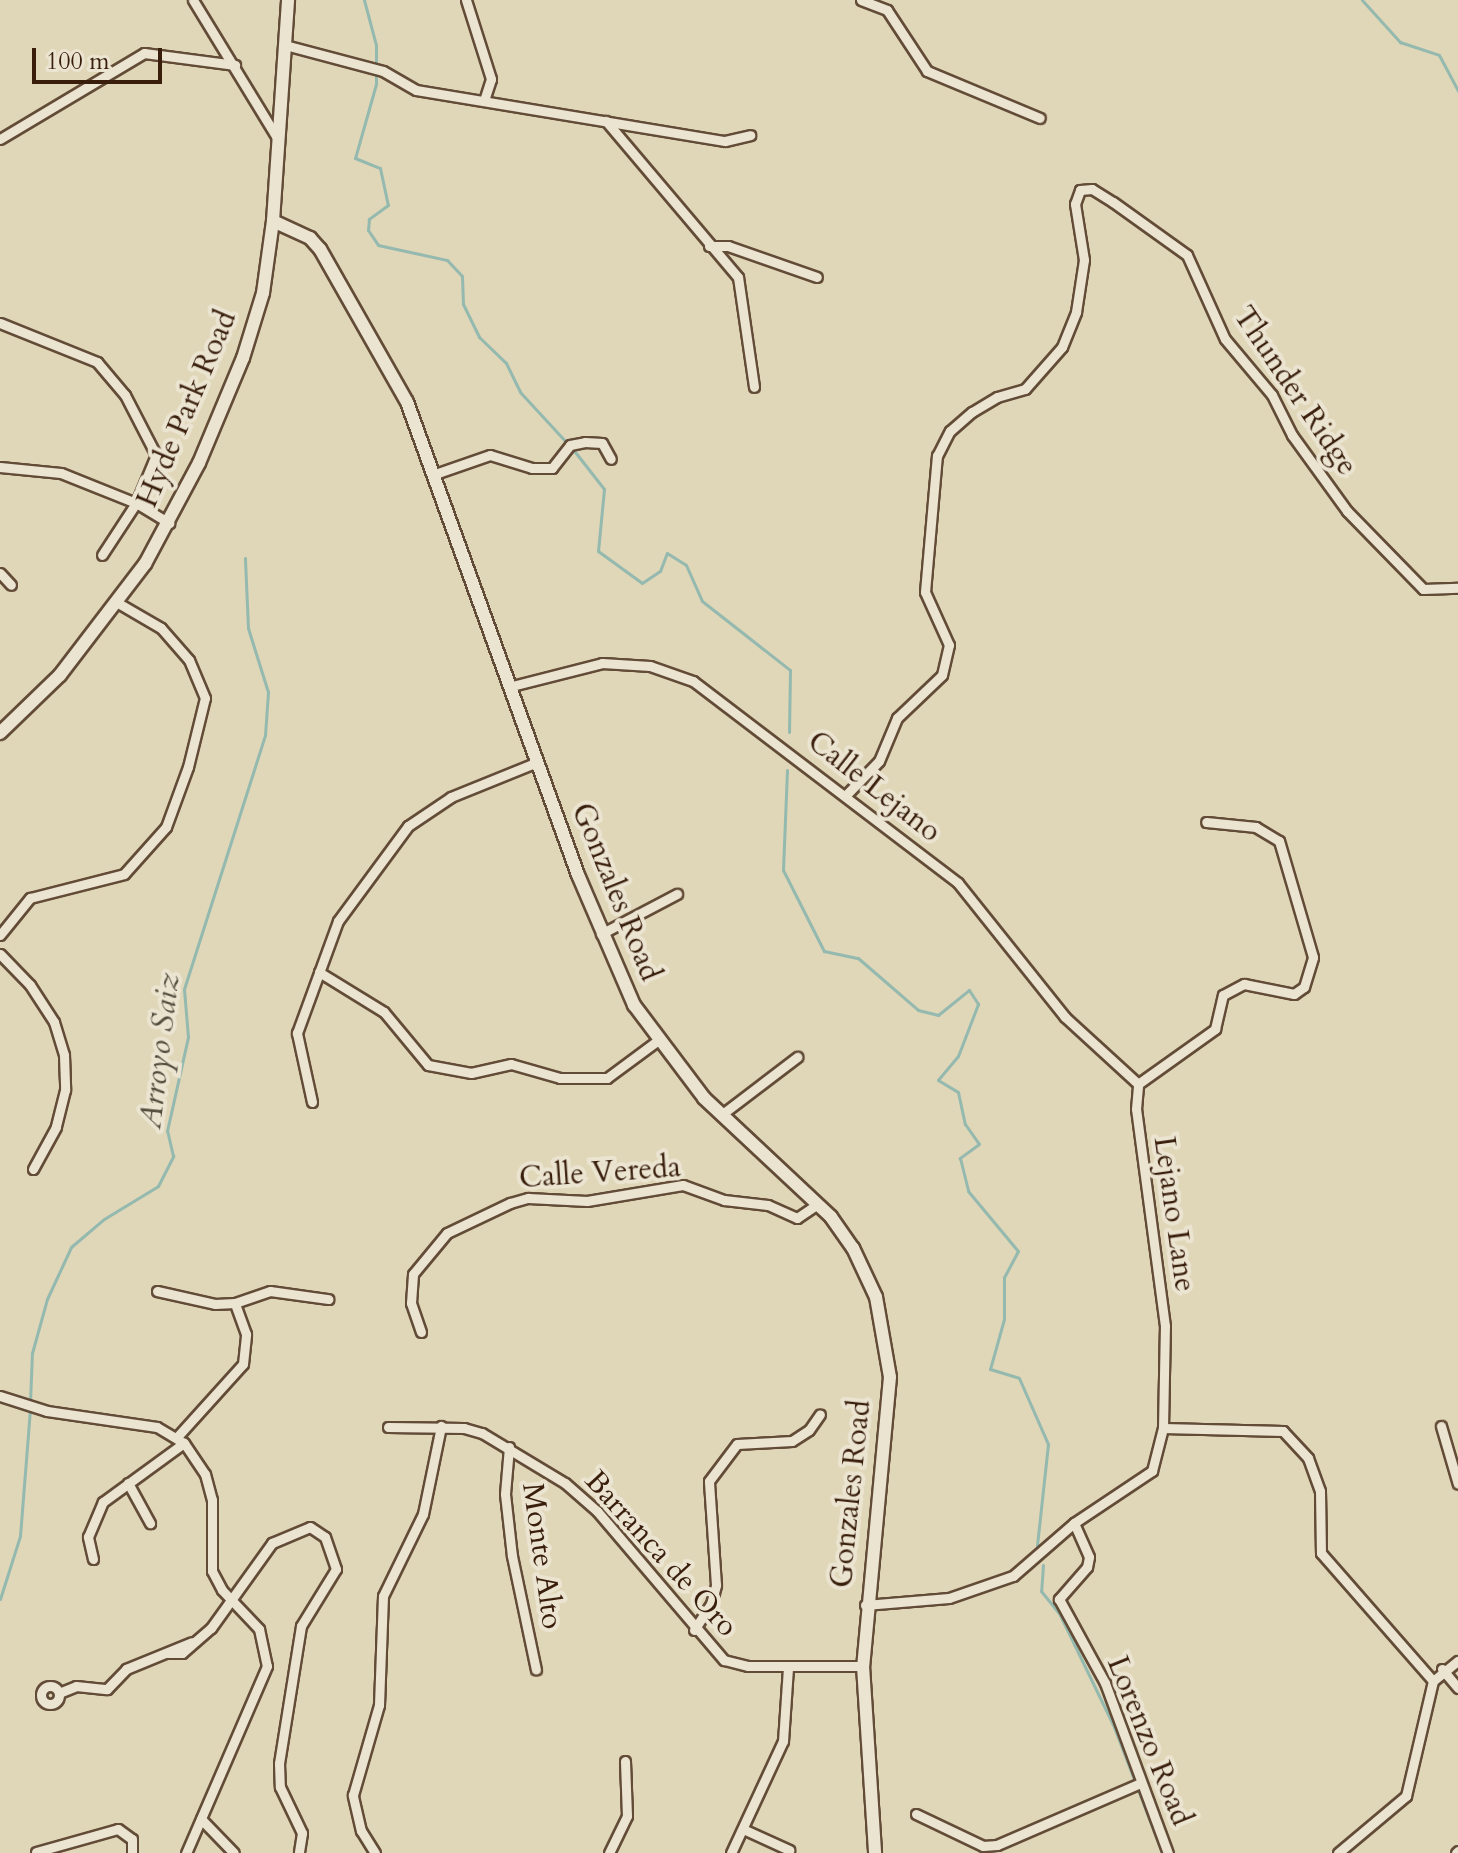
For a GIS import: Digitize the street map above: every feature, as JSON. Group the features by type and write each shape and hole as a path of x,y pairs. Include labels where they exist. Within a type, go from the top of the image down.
{"street":[{"path":"193,0 276,136"},
{"name":"Hyde Park Road","path":"0,733 60,675 120,604 169,523 243,358 263,293 273,221 276,136 288,0"},
{"path":"466,0 491,79 484,101"},
{"path":"861,0 887,10 927,71 1040,118"},
{"path":"285,45 383,71 416,90 725,141 750,135"},
{"path":"0,139 144,53 235,65"},
{"path":"606,121 738,277 754,387"},
{"name":"Thunder Ridge","path":"846,795 879,761 897,718 942,675 949,645 925,592 937,456 950,431 997,397 1025,389 1062,347 1076,312 1084,260 1075,194 1092,189 1187,255 1225,339 1272,395 1292,435 1347,511 1405,576 1423,589 1458,588"},
{"name":"Gonzales Road","path":"273,221 310,238 320,249 393,372 435,474 601,934 657,1041 721,1115 818,1204 863,1265 888,1349 887,1408 865,1605 863,1666 875,1853"},
{"path":"709,246 728,246 817,277"},
{"path":"0,323 97,362 125,395 156,455 136,503 102,555"},
{"path":"435,474 490,455 532,468 552,468 570,445 585,442 602,443 611,459"},
{"path":"0,467 61,473 136,503 169,523"},
{"path":"0,573 11,585"},
{"path":"0,935 30,898 124,874 166,827 188,767 205,698 189,660 161,628 120,604"},
{"name":"Calle Lejano","path":"512,686 602,663 671,671 702,688 846,795 974,898 1065,1017 1138,1084"},
{"path":"312,1102 297,1033 338,921 408,826 451,797 537,762"},
{"path":"1138,1084 1215,1029 1223,995 1244,984 1294,994 1304,987 1313,957 1279,841 1256,827 1206,822"},
{"path":"601,934 677,894"},
{"path":"0,954 30,985 54,1022 64,1055 65,1090 56,1127 33,1169"},
{"path":"319,972 384,1012 428,1065 471,1073 511,1064 560,1078 607,1078 657,1041"},
{"path":"721,1115 797,1057"},
{"name":"Lejano Lane","path":"865,1605 978,1592 1013,1576 1074,1523 1152,1471 1163,1428 1165,1326 1136,1109 1138,1084"},
{"name":"Calle Vereda","path":"421,1332 411,1303 413,1274 447,1233 510,1203 528,1198 601,1200 683,1185 724,1200 768,1205 797,1218 818,1204"},
{"path":"157,1291 203,1303 235,1303 270,1291 328,1299"},
{"path":"93,1559 88,1537 107,1497 180,1440 243,1364 247,1340 235,1303"},
{"path":"0,1396 23,1406 47,1411 145,1423 180,1440 208,1483 212,1571 263,1636 266,1675 186,1853"},
{"path":"694,1630 711,1604 716,1585 709,1481 737,1444 792,1441 809,1430 820,1414"},
{"path":"375,1853 361,1831 353,1795 379,1705 383,1596 423,1514 441,1426"},
{"name":"Barranca de Oro","path":"388,1427 441,1426 482,1433 509,1447 588,1501 715,1654 735,1665 788,1668 863,1666"},
{"path":"1441,1426 1458,1484"},
{"path":"1163,1428 1283,1431 1308,1458 1320,1491 1321,1553 1433,1681"},
{"name":"Monte Alto","path":"509,1447 505,1494 512,1556 536,1670"},
{"path":"128,1483 150,1523"},
{"name":"Lorenzo Road","path":"1074,1523 1089,1557 1087,1567 1059,1599 1105,1683 1168,1853"},
{"path":"59,1693 76,1686 107,1689 126,1669 167,1653 179,1643 192,1642 233,1600 272,1543 291,1531 310,1527 325,1537 335,1554 336,1569 301,1626 279,1763 280,1787 302,1833 299,1853"},
{"path":"1338,1853 1406,1796 1433,1681 1442,1669 1458,1661"},
{"path":"731,1853 783,1741 788,1668"},
{"path":"1442,1669 1458,1688"},
{"path":"609,1853 627,1816 625,1761"},
{"path":"916,1814 983,1846 997,1845 1136,1785"},
{"path":"201,1819 234,1853"},
{"path":"33,1853 118,1829 132,1839 132,1853"},
{"path":"743,1829 789,1850"}],"waterway":[{"path":"364,0 376,45 376,84 355,158 380,168 388,205 369,219 368,230 378,245 447,260 462,276 463,304 479,337 506,363 520,392 567,443"},
{"path":"1362,0 1400,42 1439,55 1458,90"},
{"path":"572,448 604,489 598,551 642,583 660,571 667,553 686,565 702,601 790,670 789,732"},
{"name":"Arroyo Saiz","path":"30,1402 32,1353 47,1299 71,1247 104,1219 158,1186 173,1156 167,1131 188,1037 184,989 265,735 268,692 248,628 245,558"},
{"path":"787,770 783,870 824,951 858,958 918,1010 938,1015 969,990 978,1004 958,1056 938,1080 958,1092 965,1124 979,1144 960,1158 968,1191 1018,1251 1004,1277 1004,1319 990,1369 1019,1378 1048,1444 1037,1545"},
{"name":"Arroyo Saiz","path":"0,1599 20,1536 30,1410"},
{"path":"1043,1565 1041,1591 1059,1613 1114,1727 1162,1853"}]}
